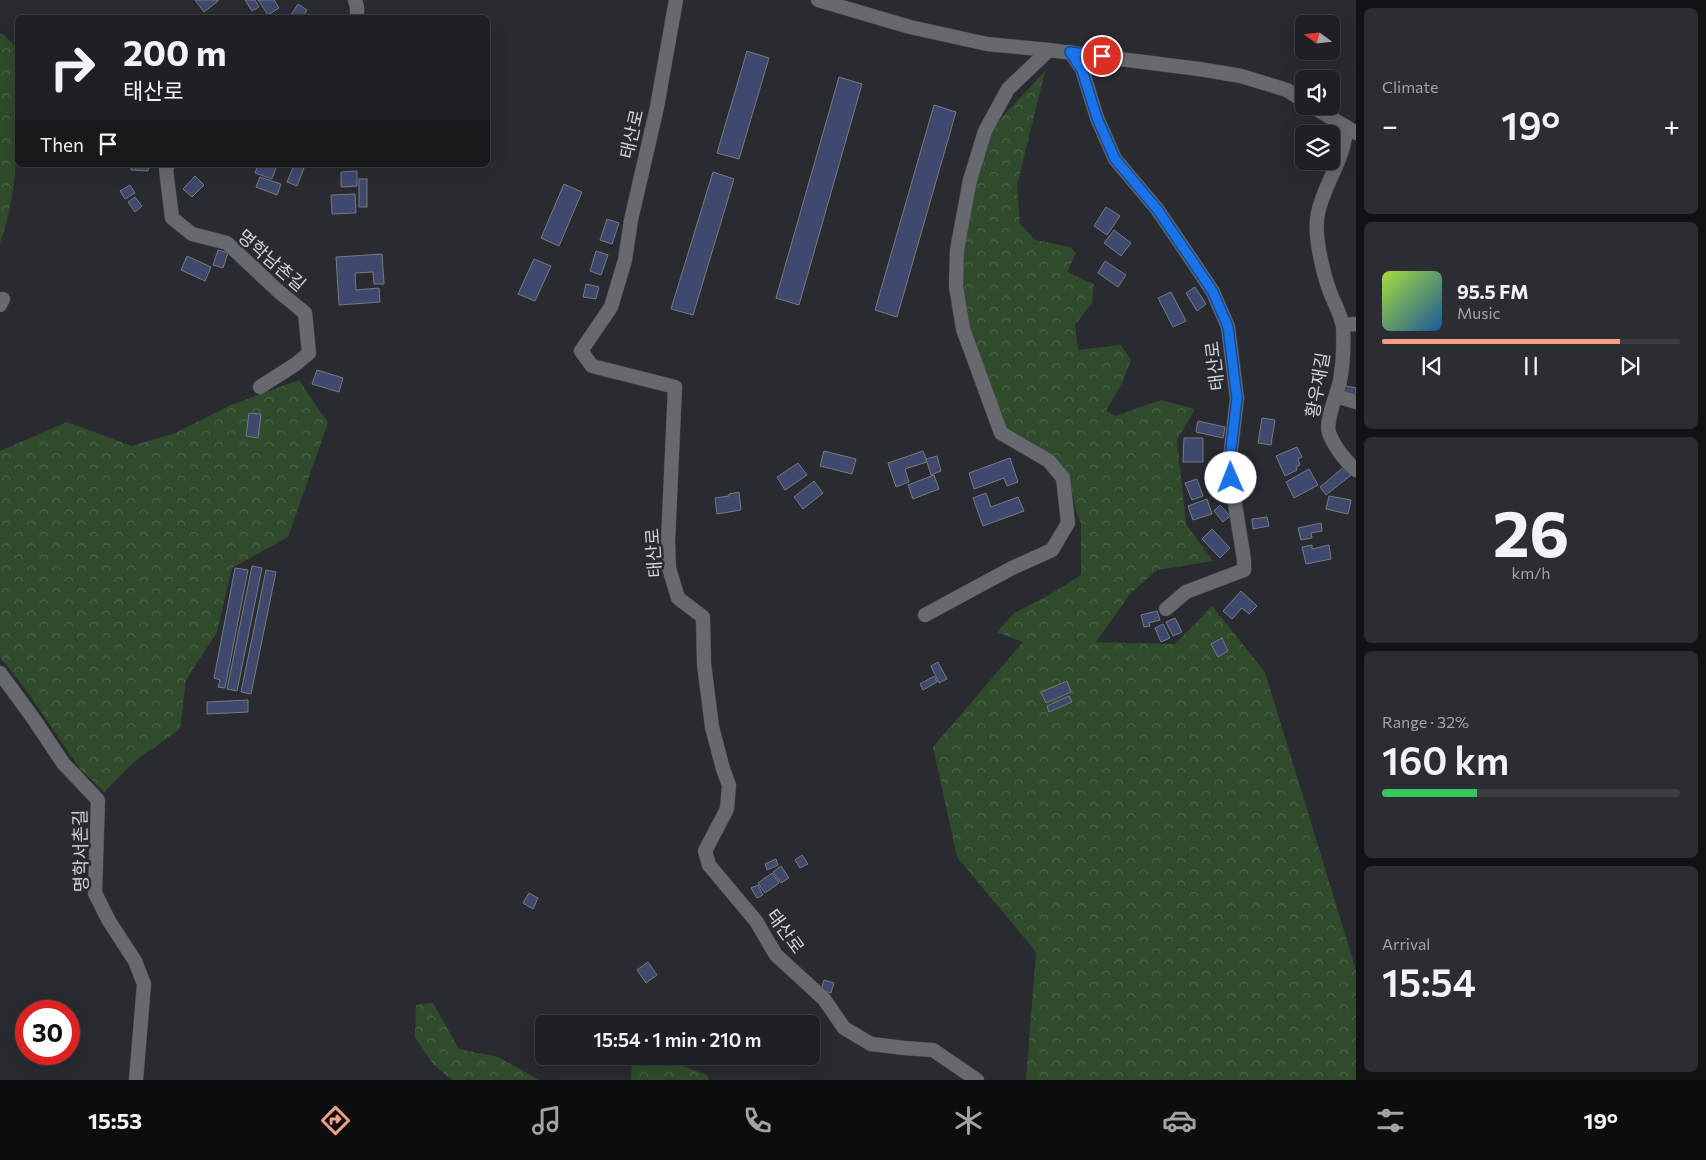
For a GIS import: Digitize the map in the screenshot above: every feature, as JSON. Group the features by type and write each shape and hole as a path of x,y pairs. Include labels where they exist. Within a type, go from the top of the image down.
{"street":[{"path":"355,0 357,15"},
{"name":"태산로","path":"676,0 659,97 631,220 625,260 611,307 581,351 592,366 675,387 668,542 670,568 678,598 703,617 704,664 712,727 723,769 730,785 726,809 705,851 709,865 756,921 776,955 824,999 844,1028 871,1044 933,1050 977,1080"},
{"path":"818,0 910,27 987,44 1070,52 1199,69 1241,76 1287,90 1295,95"},
{"path":"925,615 1012,568 1052,550 1068,523 1063,478 1049,461 1001,433 963,329 956,286 957,250 970,180 985,131 1008,89 1050,50"},
{"name":"태산로","path":"1070,52 1082,70 1097,118 1115,159 1157,209 1191,259 1213,292 1228,327 1237,398 1229,466 1244,570 1186,592 1166,609"},
{"path":"1327,115 1351,130"},
{"name":"황우재길","path":"1351,130 1317,214 1316,232 1325,279 1349,325 1343,349 1340,380 1330,411 1328,432 1340,452 1356,470"},
{"name":"명학남촌길","path":"167,167 172,218 192,234 227,243 277,290 305,313 309,353 296,364 260,387"},
{"path":"1336,396 1356,402"},
{"name":"명학서촌길","path":"0,673 64,763 98,800 95,893 109,921 135,962 144,984 136,1080"}],"green space":[{"path":"0,34 3,34 15,46 15,167 12,196 0,243"},
{"path":"1045,71 1017,186 1020,224 1035,240 1070,247 1076,253 1067,272 1094,284 1092,303 1075,325 1078,350 1121,345 1131,360 1122,383 1106,411 1115,416 1161,400 1195,409 1177,440 1186,524 1213,561 1157,570 1130,594 1096,642 1175,644 1212,606 1265,672 1356,970 1356,1080 1026,1080 1036,952 957,857 933,747 1023,642 997,632 1014,613 1049,595 1081,575 1081,524 1076,511 1068,474 1004,426 972,336 962,292 963,253 974,187 991,134 1003,116"},
{"path":"299,380 328,423 288,537 232,568 217,632 186,680 180,729 135,761 104,792 80,769 29,694 0,657 0,451 67,422 132,446 175,433 231,405"},
{"path":"433,1003 459,1049 498,1057 539,1080 452,1080 433,1064 415,1037 416,1005"},
{"path":"632,1065 680,1065 707,1075 709,1080 631,1080"}],"building":[{"path":"195,0 218,0 218,1 204,12"},
{"path":"245,0 255,0 259,7 252,11"},
{"path":"258,0 274,0 279,8 268,15"},
{"path":"298,4 307,10 304,15 291,15"},
{"path":"747,51 769,58 739,159 717,153"},
{"path":"839,77 862,84 799,305 776,298"},
{"path":"934,105 956,112 897,317 875,310"},
{"path":"131,167 149,167 148,171 131,170"},
{"path":"257,167 276,167 272,179 255,173"},
{"path":"293,167 304,168 297,186 287,182"},
{"path":"357,171 357,186 341,187 341,172"},
{"path":"713,172 734,179 693,315 671,309"},
{"path":"195,176 204,185 192,197 183,189"},
{"path":"260,177 281,184 277,195 256,187"},
{"path":"359,179 367,179 367,207 359,207"},
{"path":"564,184 582,192 559,246 541,238"},
{"path":"130,185 135,193 125,199 120,191"},
{"path":"355,194 356,213 332,214 331,195"},
{"path":"135,197 142,206 135,212 128,202"},
{"path":"1106,207 1120,216 1107,235 1094,226"},
{"path":"607,219 619,223 612,244 600,240"},
{"path":"1114,230 1131,243 1121,256 1104,243"},
{"path":"218,250 228,253 223,268 213,265"},
{"path":"596,251 608,255 601,275 590,271"},
{"path":"382,254 384,284 374,284 373,272 355,273 356,290 379,288 380,302 339,305 336,257"},
{"path":"187,256 211,267 205,281 181,270"},
{"path":"534,259 551,266 535,301 518,294"},
{"path":"1105,261 1126,275 1118,287 1098,273"},
{"path":"586,284 599,287 596,299 583,297"},
{"path":"1195,287 1206,304 1197,311 1186,293"},
{"path":"1171,292 1186,321 1173,327 1158,298"},
{"path":"317,370 343,378 339,392 312,384"},
{"path":"1342,385 1356,388 1356,397 1340,394"},
{"path":"249,413 261,414 258,438 246,436"},
{"path":"1262,418 1275,420 1271,445 1258,443"},
{"path":"1198,421 1225,427 1223,438 1196,432"},
{"path":"1184,438 1203,438 1203,462 1183,462"},
{"path":"1297,447 1302,457 1298,459 1300,465 1296,467 1297,470 1285,476 1276,456"},
{"path":"824,451 856,459 852,474 820,466"},
{"path":"923,451 927,462 905,469 909,482 896,487 888,463"},
{"path":"937,456 941,471 931,475 926,459"},
{"path":"1010,458 1018,482 1007,486 1004,478 974,489 969,473"},
{"path":"798,463 807,475 785,490 777,477"},
{"path":"1344,467 1351,475 1326,495 1320,487"},
{"path":"1309,469 1318,485 1294,498 1286,482"},
{"path":"934,475 939,489 913,499 908,485"},
{"path":"1197,479 1203,496 1192,500 1185,483"},
{"path":"814,481 823,493 803,509 794,497"},
{"path":"739,492 741,510 717,514 715,498"},
{"path":"986,493 991,507 1018,497 1024,511 983,526 973,498"},
{"path":"1329,496 1351,500 1348,514 1326,509"},
{"path":"1207,499 1212,514 1193,520 1188,506"},
{"path":"1220,505 1230,516 1223,522 1214,511"},
{"path":"1267,517 1269,526 1253,529 1252,519"},
{"path":"1321,523 1322,531 1311,533 1312,538 1301,540 1298,528"},
{"path":"1212,529 1230,548 1220,558 1202,539"},
{"path":"1312,545 1312,549 1329,545 1331,559 1306,564 1302,547"},
{"path":"252,566 262,568 237,691 227,689"},
{"path":"235,568 248,570 225,688 218,687 220,680 214,678"},
{"path":"266,570 276,572 251,694 241,692"},
{"path":"1241,591 1257,606 1249,614 1242,608 1232,619 1223,611"},
{"path":"1157,611 1160,620 1149,623 1150,626 1144,627 1141,615"},
{"path":"1175,618 1182,632 1173,636 1166,622"},
{"path":"1163,624 1170,638 1161,642 1155,628"},
{"path":"1222,638 1228,651 1218,657 1211,644"},
{"path":"938,662 947,679 939,683 931,666"},
{"path":"934,676 937,682 923,690 920,684"},
{"path":"1067,681 1071,692 1046,703 1041,692"},
{"path":"1069,696 1072,702 1049,712 1047,706"},
{"path":"248,700 248,712 207,714 207,702"},
{"path":"802,855 808,864 800,868 795,860"},
{"path":"776,859 778,865 767,870 765,864"},
{"path":"781,866 789,878 781,883 773,872"},
{"path":"772,873 779,883 765,893 758,883"},
{"path":"758,885 763,895 757,898 751,888"},
{"path":"529,893 538,898 533,909 523,903"},
{"path":"648,962 657,975 646,983 637,970"},
{"path":"824,980 834,983 831,993 821,990"}],"route":[{"path":"1102,56 1070,52 1082,70 1097,118 1115,159 1157,209 1191,259 1213,292 1228,327 1237,398 1229,466 1231,478"}]}
